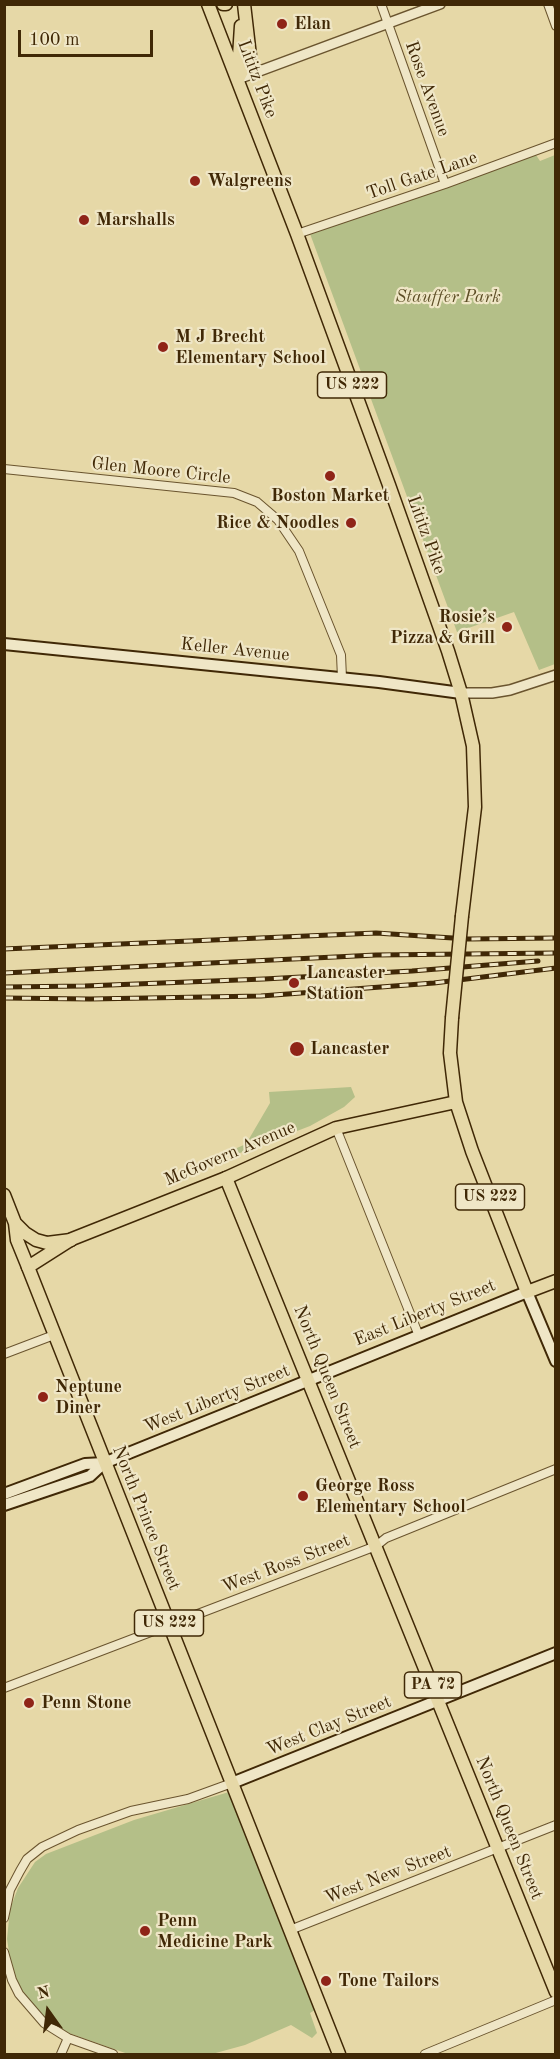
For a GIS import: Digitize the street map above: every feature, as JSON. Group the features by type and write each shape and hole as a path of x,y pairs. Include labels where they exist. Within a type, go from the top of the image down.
{"main road":[{"name":"Lititz Pike","path":"208,4 297,234 389,485 448,651 461,693 473,746 475,807 462,916 450,1053 456,1102"},
{"path":"238,79 250,56 243,4"},
{"name":"Keller Avenue","path":"4,644 342,678 461,693"},
{"name":"McGovern Avenue","path":"28,1267 72,1239 226,1178 336,1128 456,1102"},
{"name":"US 222","path":"456,1102 472,1151 527,1292"},
{"name":"North Queen Street","path":"226,1178 439,1700 496,1849 555,1992"},
{"name":"North Prince Street","path":"4,1195 10,1225 339,2055"},
{"path":"10,1225 36,1240 47,1243 72,1239"},
{"name":"East Liberty Street","path":"309,1379 555,1281"},
{"path":"527,1292 555,1361"},
{"name":"West Liberty Street","path":"4,1494 85,1464 104,1463 309,1379"},
{"name":"West Liberty Street","path":"4,1504 90,1476 104,1463"},
{"name":"West Clay Street","path":"232,1783 555,1653"}],"street":[{"name":"Rose Avenue","path":"381,4 445,184"},
{"path":"238,79 440,4"},
{"path":"548,4 555,26"},
{"name":"Toll Gate Lane","path":"297,234 445,184 555,143"},
{"name":"Glen Moore Circle","path":"4,469 234,493 251,498 278,520 299,551 341,655 342,678"},
{"path":"461,693 492,693 510,690 555,675"},
{"path":"336,1128 419,1336"},
{"path":"4,1354 54,1335"},
{"name":"West Ross Street","path":"4,1688 376,1546 386,1538 555,1469"},
{"path":"4,1918 7,1889 27,1859 42,1847 131,1811 188,1799 232,1783"},
{"name":"West New Street","path":"290,1930 555,1825"},
{"path":"4,1952 6,1963 19,1994 44,2023 68,2038 113,2055"},
{"path":"425,2055 555,2000"},
{"path":"62,2055 68,2038"}],"green space":[{"name":"Stauffer Park","path":"534,152 540,161 555,155 555,664 539,670 514,612 457,632 309,231"},
{"path":"351,1087 355,1097 344,1107 310,1126 232,1156 230,1151 246,1144 270,1103 269,1092"},
{"name":"Penn Medicine Park","path":"229,1792 315,2010 310,2013 317,2033 312,2038 291,2025 245,2045 212,2054 128,2054 69,2033 49,2022 22,1994 11,1965 7,1939 10,1909 18,1888 35,1862 46,1854 134,1820"}],"railway":[{"path":"4,949 376,933 468,939 556,938"},
{"path":"4,973 376,955 556,953"},
{"path":"4,987 264,979 538,961"},
{"path":"4,998 261,996 434,983 556,968"}],"place":[{"name":"Elan","path":"282,24"},
{"name":"Walgreens","path":"195,181"},
{"name":"Marshalls","path":"84,220"},
{"name":"M J Brecht Elementary School","path":"163,347"},
{"name":"Boston Market","path":"330,476"},
{"name":"Rice & Noodles","path":"351,523"},
{"name":"Rosie’s Pizza & Grill","path":"507,627"},
{"name":"Lancaster Station","path":"294,983"},
{"name":"Lancaster","path":"297,1049"},
{"name":"Neptune Diner","path":"43,1397"},
{"name":"George Ross Elementary School","path":"303,1496"},
{"name":"Penn Stone","path":"29,1703"},
{"name":"Penn Medicine Park","path":"145,1931"},
{"name":"Tone Tailors","path":"326,1981"}]}
